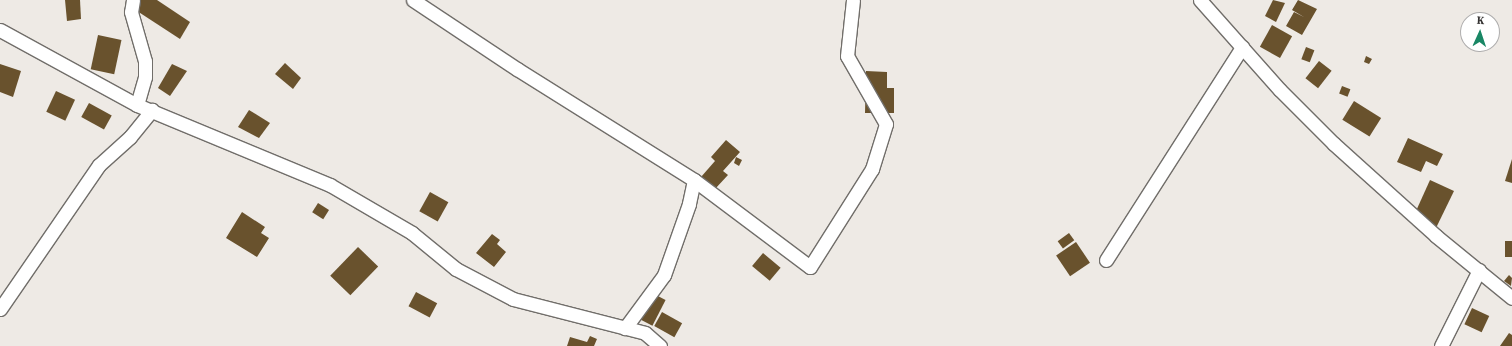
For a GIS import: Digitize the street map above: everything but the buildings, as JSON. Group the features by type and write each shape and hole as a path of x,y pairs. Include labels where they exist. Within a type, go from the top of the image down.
{"street":[{"path":"133,0 131,12 145,60 145,77 137,105"},
{"path":"413,0 517,69 694,180 810,267 872,169 886,124 847,56 853,0"},
{"path":"1200,0 1280,90 1334,144 1436,236 1512,298"},
{"path":"0,30 137,105 330,185 412,233 456,269 513,299 645,333 660,346"},
{"path":"1106,260 1242,47"},
{"path":"0,308 72,208 99,165 130,137 152,110"},
{"path":"625,328 664,275 689,204 694,180"},
{"path":"1441,346 1478,270"}]}
